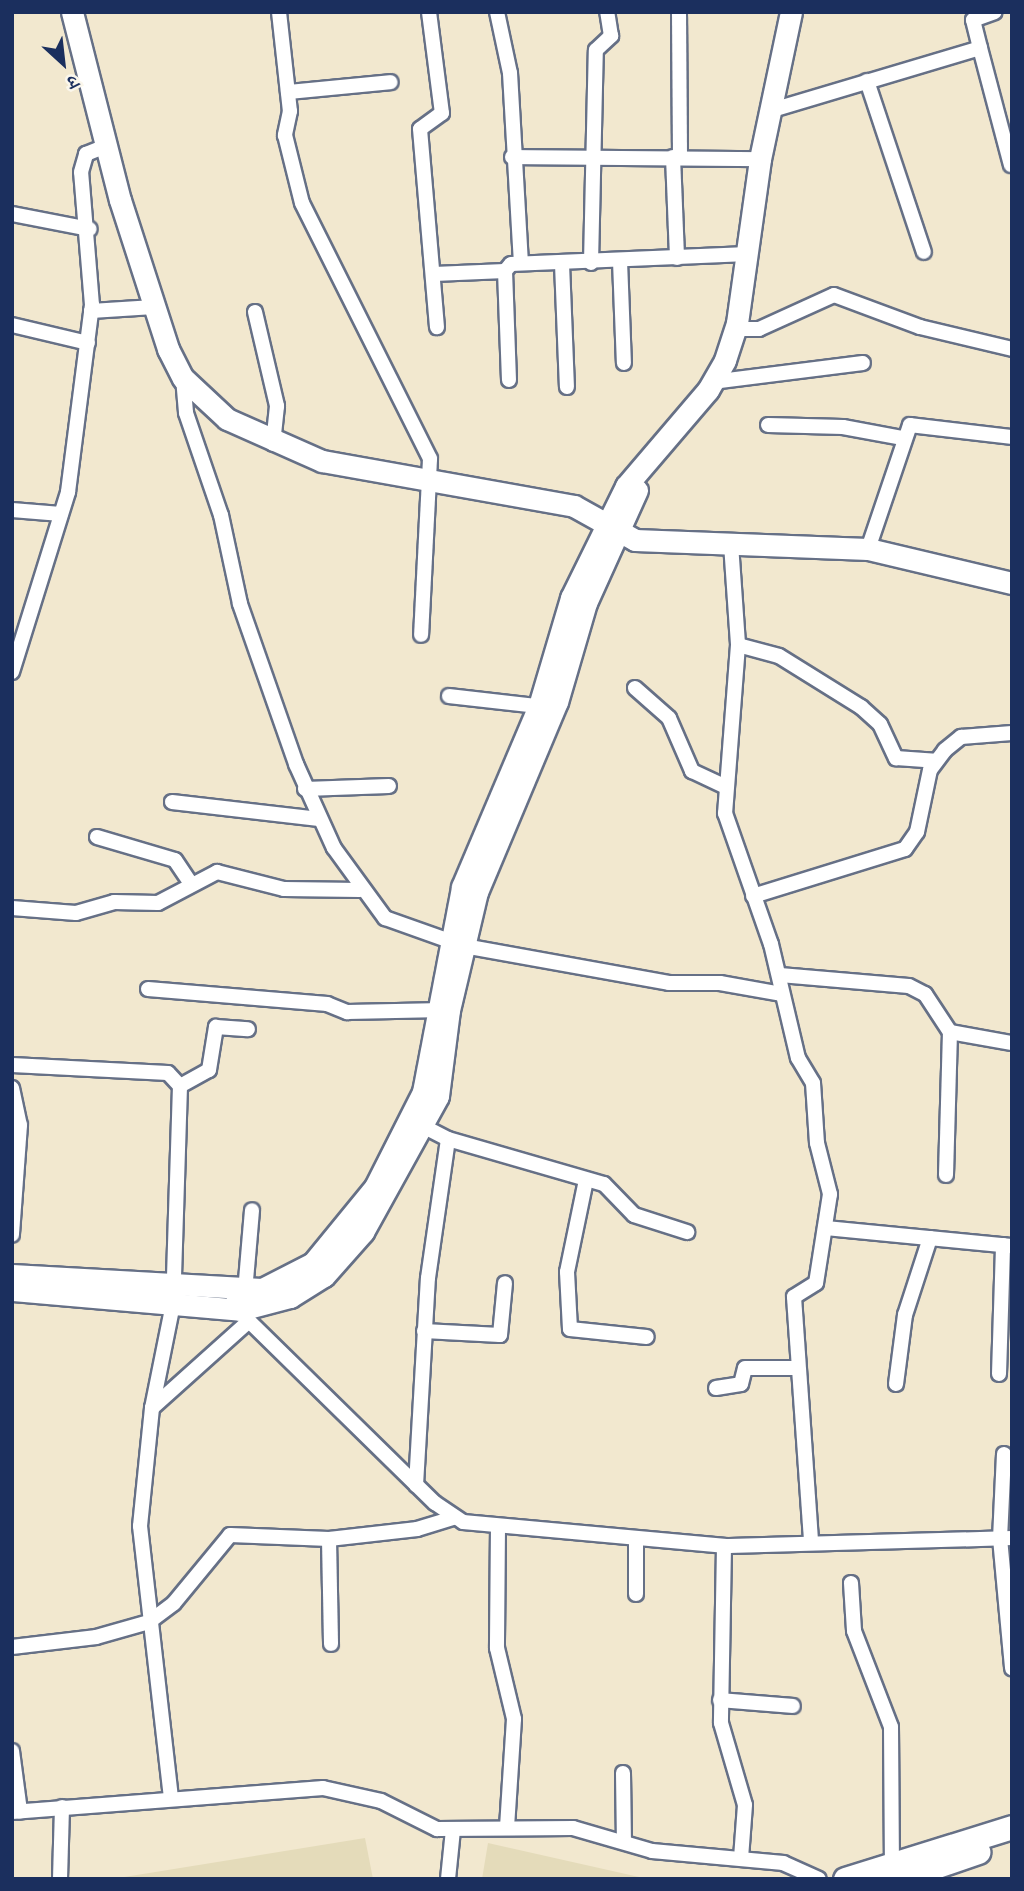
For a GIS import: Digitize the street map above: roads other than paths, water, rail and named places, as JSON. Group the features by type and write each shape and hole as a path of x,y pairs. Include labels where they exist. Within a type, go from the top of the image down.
{"main road":[{"path":"72,12 106,146 154,307 183,377 227,419 273,444 432,485 574,506 610,527 659,545 731,544 868,549 1012,583"},
{"path":"12,1275 241,1304 290,1297 324,1276 388,1195 418,1124 438,1096 441,1010 456,944 586,603 610,527 640,474 712,382 735,329 760,159 791,12"},
{"path":"12,1290 173,1295"},
{"path":"895,1874 1012,1827"},
{"path":"845,1879 895,1874 1012,1843"}],"street":[{"path":"279,12 288,92 285,135 302,203 358,324 425,441 432,485 421,635"},
{"path":"429,12 442,113 420,129 438,327"},
{"path":"497,12 510,73 512,157 521,263"},
{"path":"591,263 597,47 611,36 607,12"},
{"path":"677,258 679,12"},
{"path":"995,12 972,20 1011,165"},
{"path":"769,111 980,48"},
{"path":"867,81 923,252"},
{"path":"288,92 391,82"},
{"path":"12,672 18,632 61,514 88,343 91,312 90,229 82,161 106,146"},
{"path":"512,157 760,159"},
{"path":"12,214 90,229"},
{"path":"434,274 505,271 521,263 591,263 748,254"},
{"path":"620,261 624,363"},
{"path":"562,264 567,387"},
{"path":"505,271 509,380"},
{"path":"735,329 759,328 834,295 920,327 1012,349"},
{"path":"91,312 154,307"},
{"path":"255,312 277,406 273,444"},
{"path":"12,325 88,343"},
{"path":"712,382 863,363"},
{"path":"183,377 186,413 221,515 240,604 305,789 360,891 385,918 456,944 669,984 720,983 781,994"},
{"path":"768,425 843,427 903,438"},
{"path":"868,549 903,438 913,425 1012,437"},
{"path":"12,510 61,514"},
{"path":"731,544 737,645 724,786 733,851 753,896 780,975 781,994 798,1058 813,1083 817,1143 830,1194 816,1283 794,1297 811,1542"},
{"path":"737,645 792,663 871,714 896,758 935,761"},
{"path":"635,688 669,718 692,771 724,786"},
{"path":"449,696 547,707"},
{"path":"753,896 905,849 914,841 935,761 961,737 1012,733"},
{"path":"305,789 389,786"},
{"path":"172,802 319,818"},
{"path":"97,836 175,860 191,884"},
{"path":"12,908 88,912 114,902 170,900 191,884 217,872 284,889 360,891"},
{"path":"780,975 909,986 925,994 950,1032 946,1175"},
{"path":"148,989 327,1004 347,1012 441,1010"},
{"path":"180,1086 209,1070 216,1027 248,1029"},
{"path":"950,1032 1012,1043"},
{"path":"12,1065 168,1073 180,1086 173,1295 152,1408 141,1526 149,1622 171,1796"},
{"path":"12,1088 20,1125 12,1235"},
{"path":"418,1124 448,1139 611,1187 634,1215 687,1231"},
{"path":"416,1485 424,1331 448,1139"},
{"path":"586,1180 567,1272 570,1329 647,1336"},
{"path":"152,1408 241,1304 252,1210"},
{"path":"825,1228 1007,1245 999,1374"},
{"path":"896,1384 905,1315 930,1238"},
{"path":"424,1331 500,1335 505,1283"},
{"path":"241,1304 416,1485 454,1518"},
{"path":"716,1388 741,1384 745,1368 797,1368"},
{"path":"1004,1454 1012,1668"},
{"path":"12,1647 96,1637 149,1622 174,1603 230,1535 329,1539 417,1529 454,1518 498,1527 724,1546 1006,1538"},
{"path":"498,1527 497,1648 514,1719 507,1826"},
{"path":"329,1539 331,1644"},
{"path":"636,1539 636,1594"},
{"path":"724,1546 720,1700 726,1748 745,1805 741,1858"},
{"path":"851,1583 854,1631 891,1727 895,1874"},
{"path":"720,1700 793,1706"},
{"path":"12,1751 16,1811 171,1796 323,1788 381,1801 423,1826 453,1830 507,1826 573,1828 624,1842 783,1863 819,1879"},
{"path":"623,1773 624,1842"},
{"path":"60,1879 62,1807"},
{"path":"448,1879 453,1830"}]}
